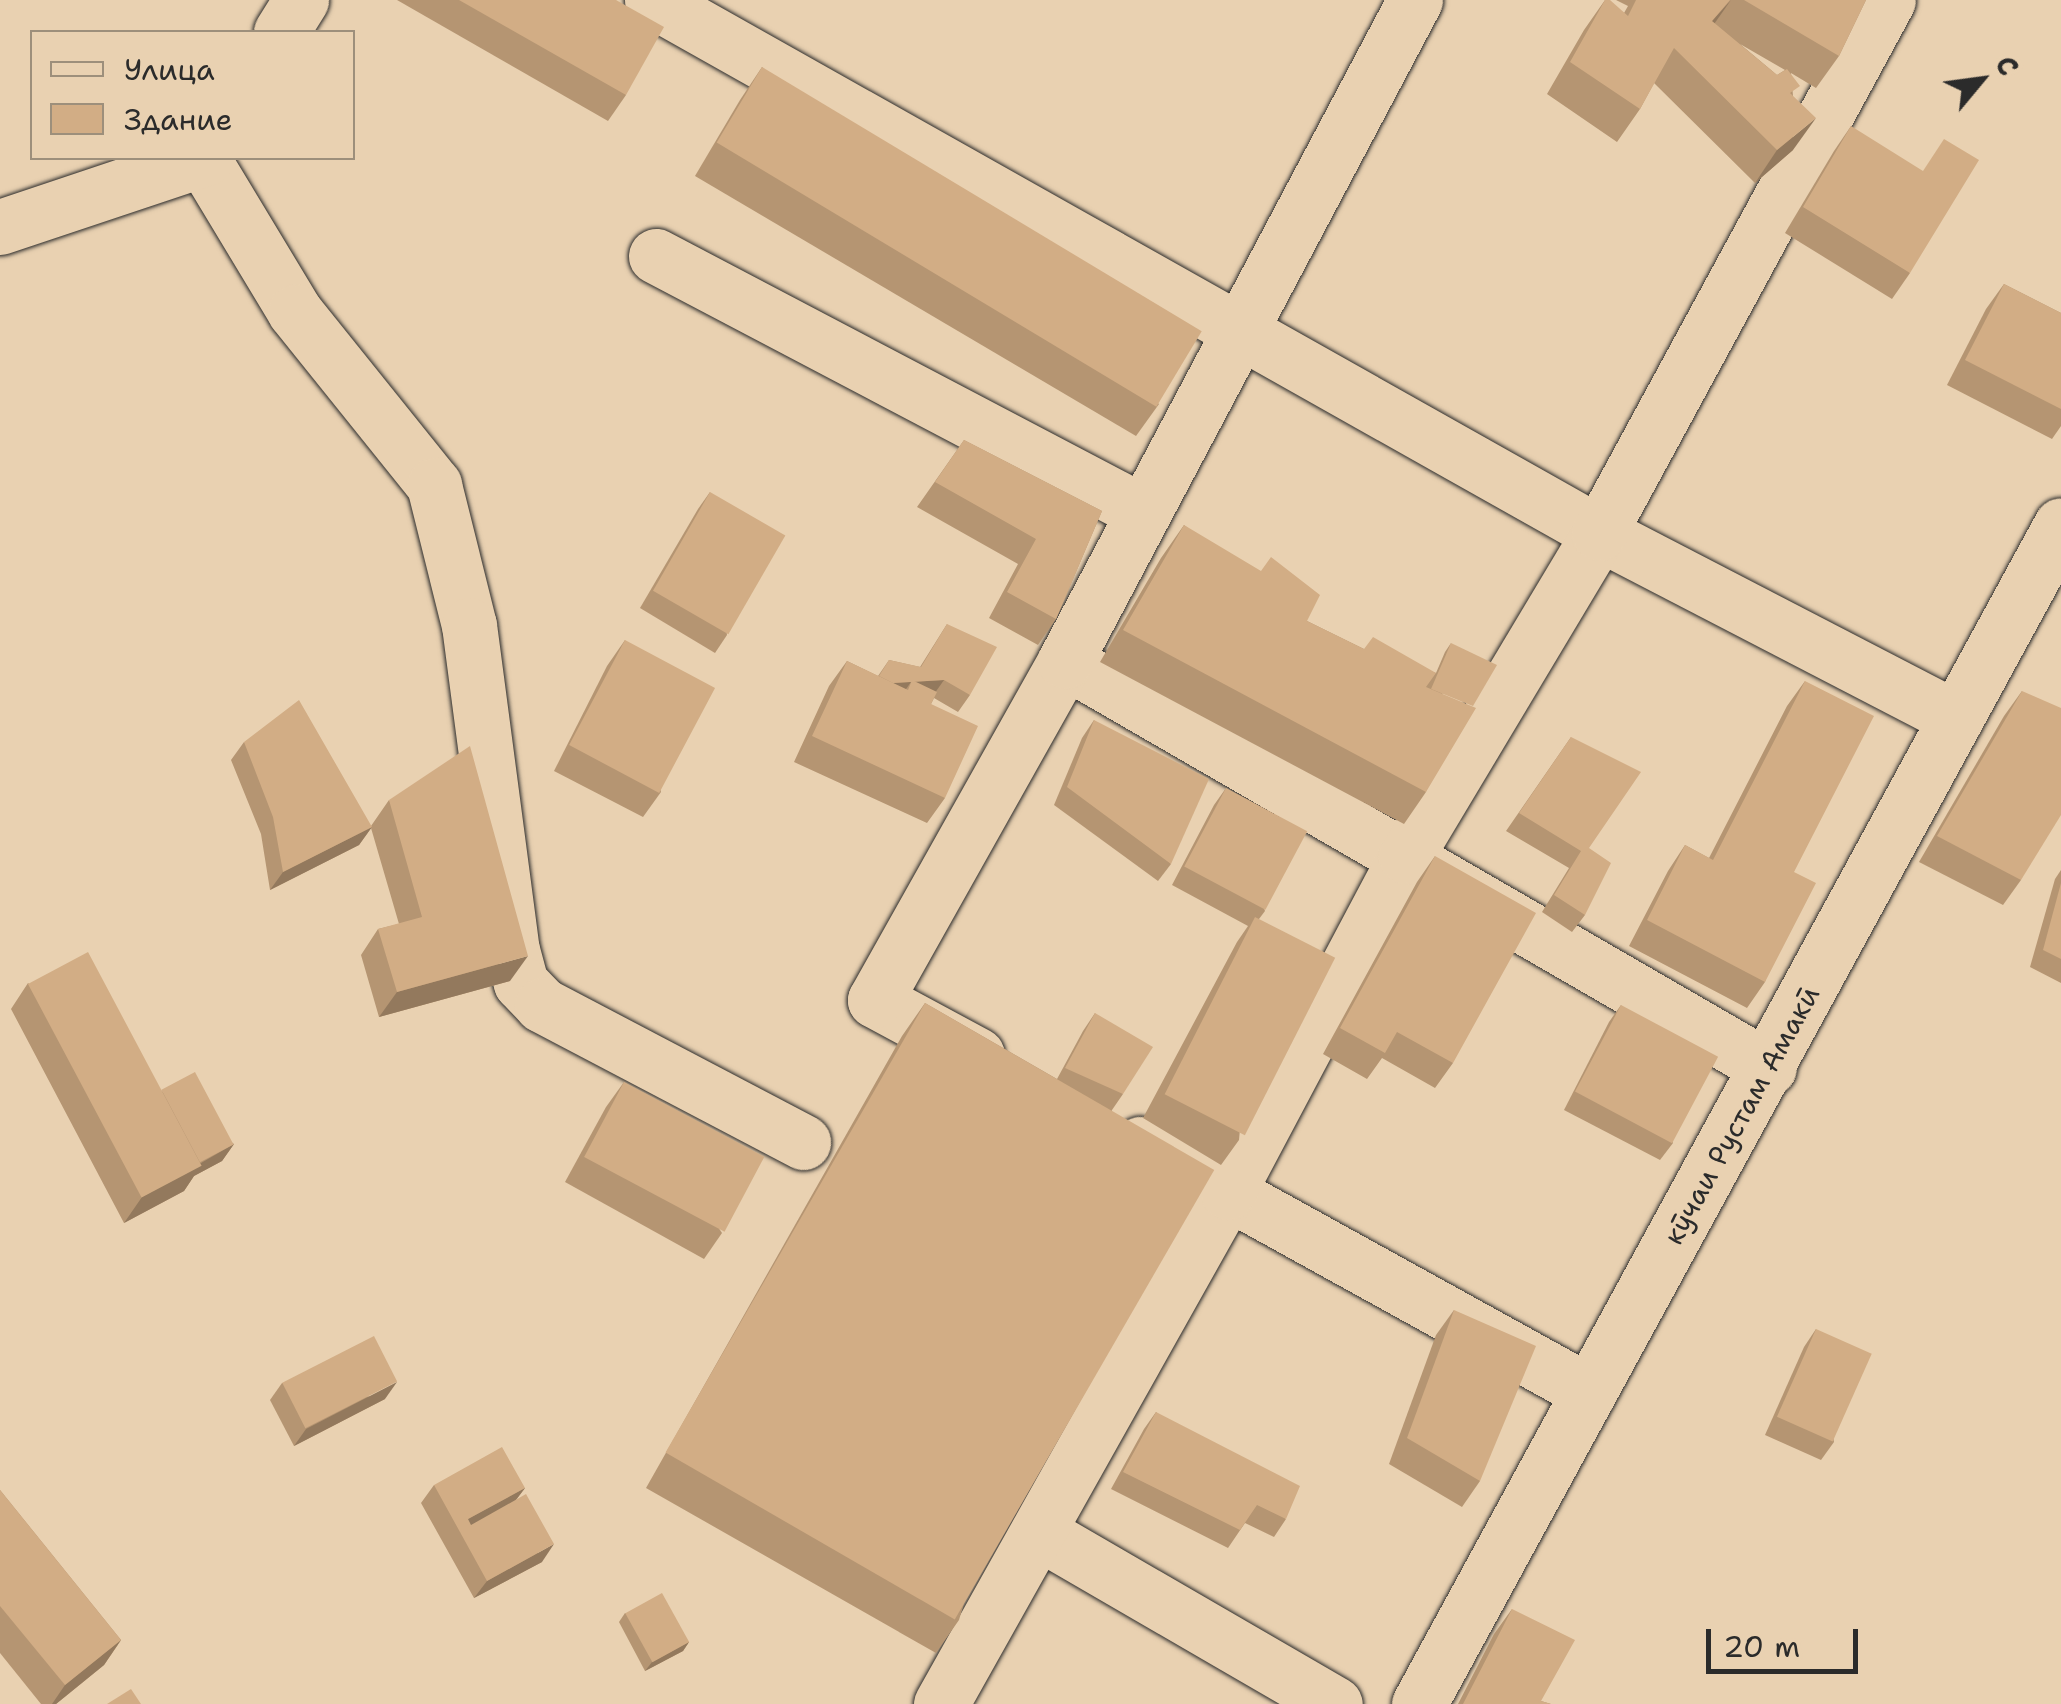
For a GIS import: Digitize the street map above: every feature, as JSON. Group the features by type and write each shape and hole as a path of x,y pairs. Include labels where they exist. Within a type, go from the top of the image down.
{"street":[{"path":"283,30 301,0"},
{"path":"652,0 1599,534 1956,718"},
{"path":"1026,1082 875,1000 1065,661 1415,0"},
{"path":"941,1704 1228,1192 1406,856 1599,534 1888,0"},
{"path":"0,227 202,160"},
{"path":"206,160 295,312 434,485 469,625 512,950 521,983 542,1005 803,1142"},
{"path":"656,256 1143,512"},
{"name":"кӯчаи Рустам Амакӣ","path":"1419,1704 1769,1068 2061,525"},
{"path":"1065,661 1769,1068"},
{"path":"1093,1119 1589,1392"},
{"path":"1038,1532 1334,1704"}],"building":[{"path":"459,0 616,0 664,27 626,95"},
{"path":"1605,0 1628,16 1636,0 1730,0 1712,21 1777,75 1787,69 1800,86 1790,93 1816,118 1777,150 1674,48 1640,109 1570,62"},
{"path":"1744,0 1866,0 1839,56"},
{"path":"762,67 1202,331 1156,407 717,142"},
{"path":"1851,126 1923,171 1944,139 1979,160 1910,273 1803,207"},
{"path":"2004,284 2061,313 2061,409 1965,360"},
{"path":"964,440 1102,511 1056,619 1007,592 1036,539 935,482"},
{"path":"710,492 785,536 728,634 653,591"},
{"path":"1184,525 1261,571 1271,557 1320,595 1307,621 1364,649 1373,637 1436,673 1426,687 1476,708 1426,792 1123,630"},
{"path":"947,624 997,647 970,695 944,680 893,683 879,676 889,660 921,667"},
{"path":"625,640 715,688 659,793 569,745"},
{"path":"1451,643 1497,665 1473,706 1431,689"},
{"path":"847,661 908,690 912,680 937,692 931,704 978,726 945,798 812,736"},
{"path":"1805,681 1874,716 1794,872 1816,883 1765,982 1647,920 1685,845 1713,860"},
{"path":"2022,691 2061,708 2061,815 2021,880 1937,836"},
{"path":"299,700 372,827 283,872 273,817 244,742"},
{"path":"1094,720 1209,779 1171,864 1067,787"},
{"path":"1571,737 1641,772 1589,848 1611,863 1585,915 1554,895 1581,851 1519,813"},
{"path":"470,746 528,956 397,992 378,929 422,917 389,800"},
{"path":"1226,788 1307,831 1265,910 1184,867"},
{"path":"1435,856 1536,913 1453,1063 1397,1032 1385,1053 1340,1028"},
{"path":"2061,883 2061,959 2043,950"},
{"path":"1255,917 1335,958 1245,1135 1165,1094"},
{"path":"88,952 202,1166 142,1198 28,984"},
{"path":"925,1003 1214,1170 955,1619 666,1452"},
{"path":"1621,1005 1718,1057 1672,1143 1575,1092"},
{"path":"1095,1013 1153,1047 1123,1094 1065,1068"},
{"path":"195,1072 233,1144 200,1162 161,1090"},
{"path":"624,1082 764,1157 724,1232 584,1157"},
{"path":"1454,1310 1536,1346 1480,1481 1407,1438"},
{"path":"1816,1329 1872,1354 1833,1442 1777,1417"},
{"path":"374,1336 397,1381 305,1428 282,1383"},
{"path":"1156,1412 1300,1486 1286,1519 1257,1505 1240,1530 1123,1472"},
{"path":"502,1447 525,1488 468,1519 471,1525 526,1494 554,1544 487,1581 434,1485"},
{"path":"0,1490 121,1640 65,1685 0,1606"},
{"path":"662,1593 689,1642 652,1662 625,1613"},
{"path":"1512,1609 1575,1640 1541,1701 1551,1704 1463,1704"},
{"path":"131,1689 141,1704 107,1704"}]}
